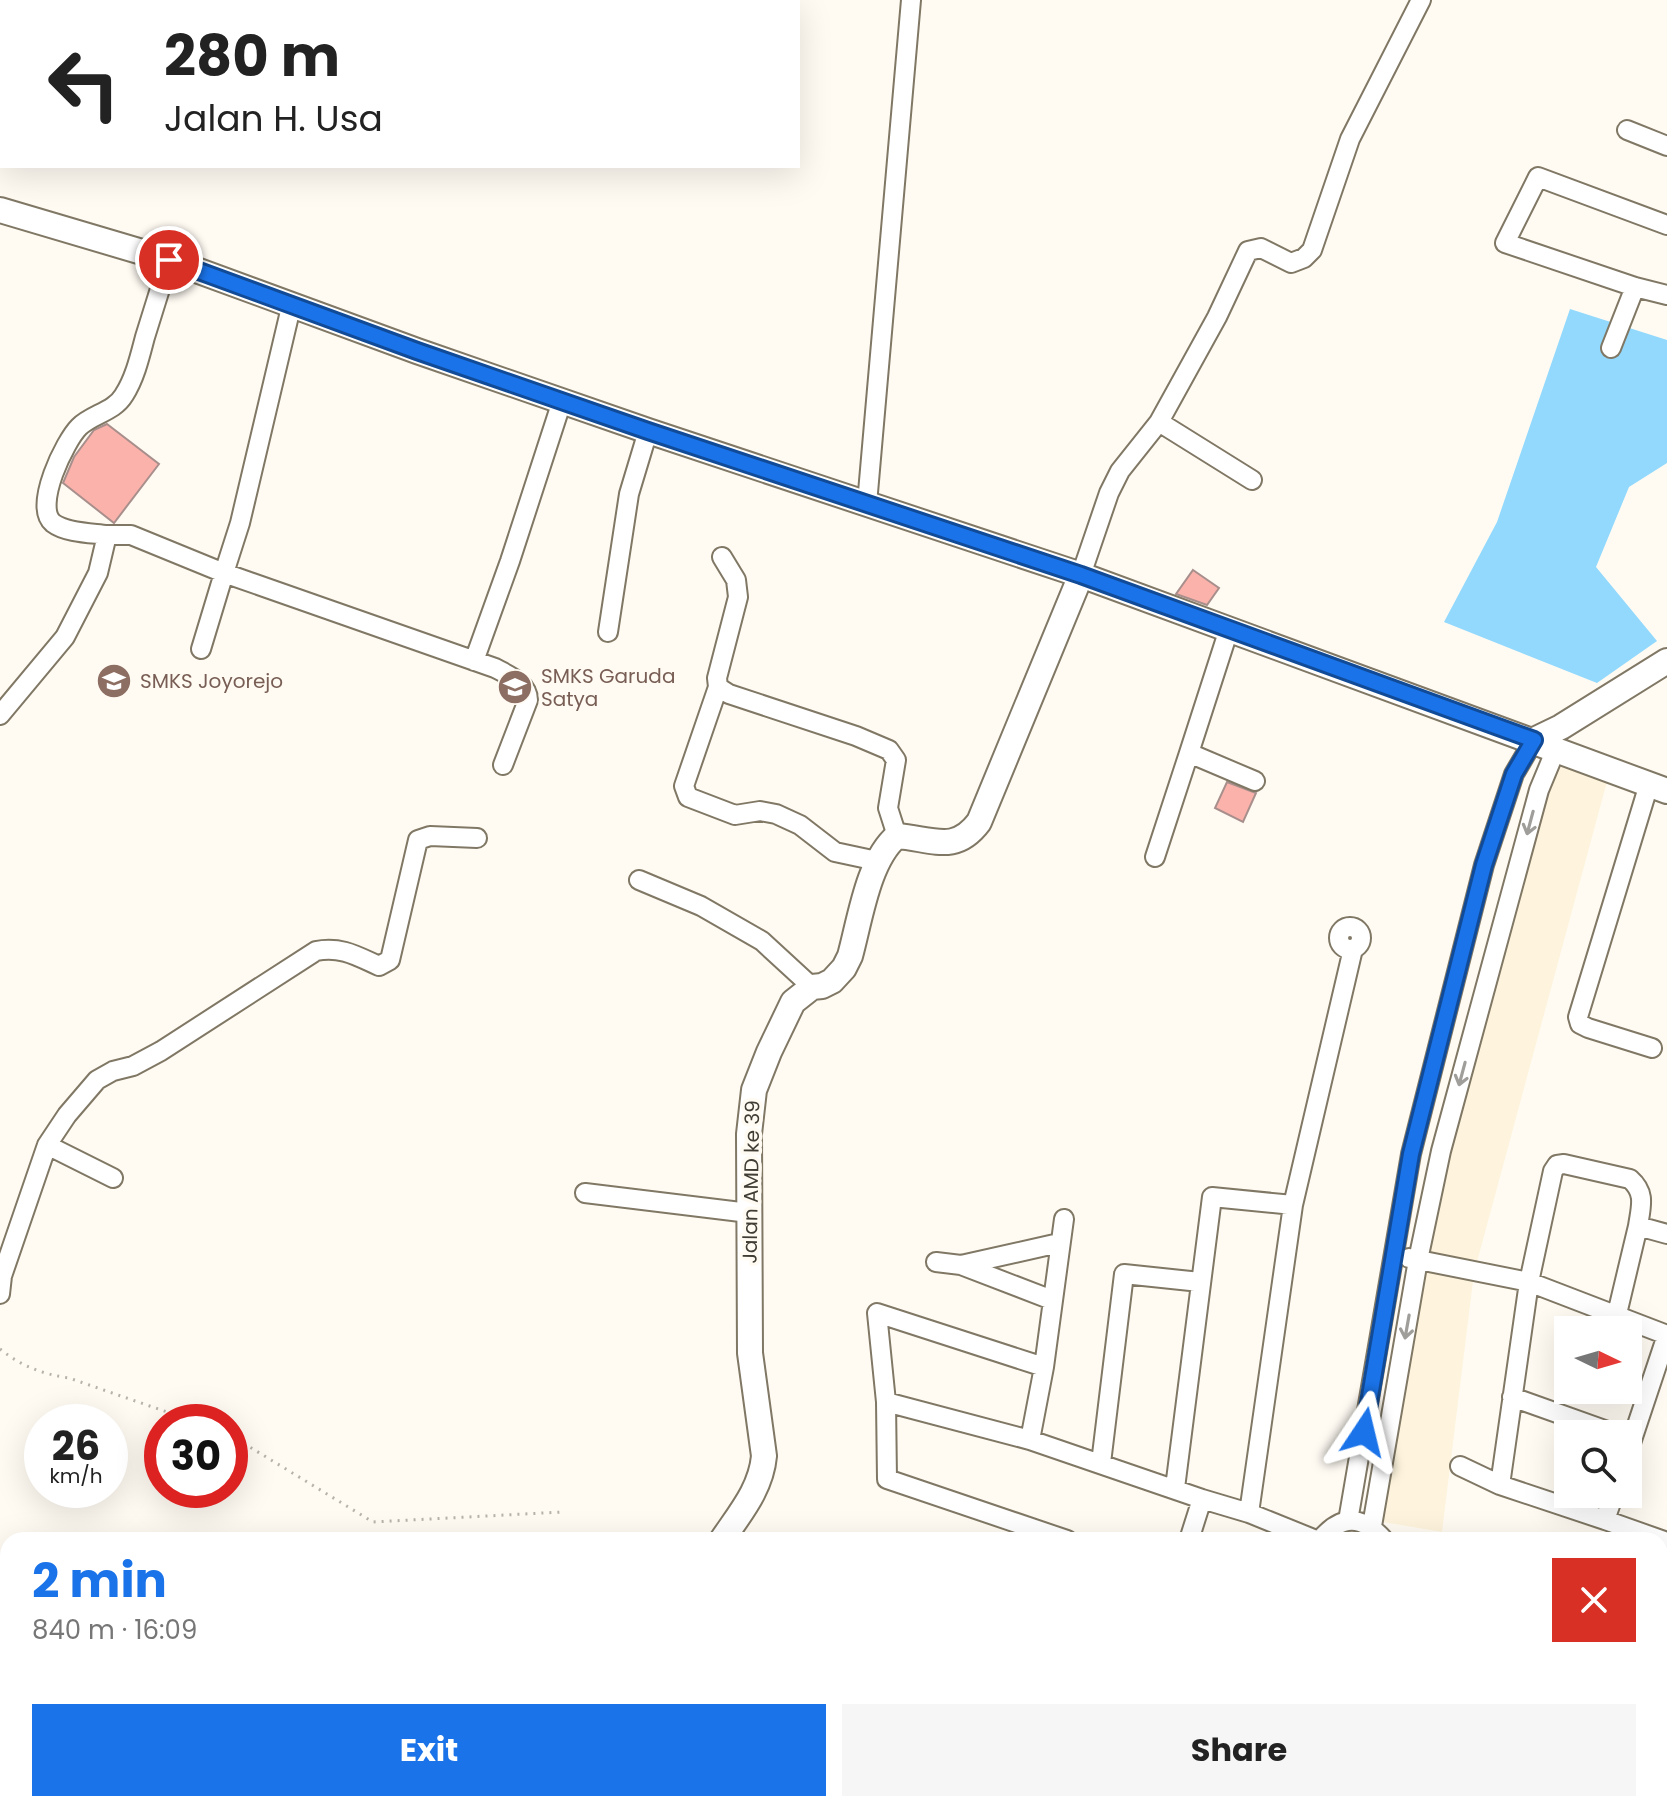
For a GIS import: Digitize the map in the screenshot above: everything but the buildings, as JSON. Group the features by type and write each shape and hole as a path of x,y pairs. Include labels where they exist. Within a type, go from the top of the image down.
{"street":[{"path":"867,504 911,0"},
{"path":"718,687 729,694 889,750 896,760 888,808 897,836 955,842 968,836 979,822 1081,575 1109,493 1120,471 1159,422 1217,317 1248,251 1261,248 1291,263 1304,258 1312,250 1339,163 1421,0"},
{"path":"1627,130 1667,146"},
{"path":"1667,225 1538,177 1505,243 1667,295"},
{"path":"0,210 169,260 648,431 1081,575 1550,739 1658,788 1578,1017 1580,1024 1588,1028 1652,1048"},
{"path":"169,260 137,366 124,397 77,429 58,461 48,495 49,516 54,524 81,532 131,535 224,573 495,668 523,686 528,693 503,765"},
{"path":"1611,348 1635,287"},
{"path":"201,649 240,523 292,303"},
{"path":"474,661 562,401"},
{"path":"1159,422 1252,480"},
{"path":"608,632 629,494 648,431"},
{"path":"0,715 65,637 98,573 107,535"},
{"path":"722,557 736,580 738,597 717,678 718,687 684,786 688,797 735,815 760,811 776,814 800,825 835,852 877,861"},
{"path":"1155,857 1229,629"},
{"path":"1348,1521 1411,1154 1484,865 1514,774 1550,739 1667,661"},
{"path":"1378,1532 1418,1260 1441,1151 1539,790 1550,739"},
{"path":"1189,753 1255,781"},
{"path":"0,1294 2,1276 47,1145 67,1115 97,1080 161,1051 316,951 332,948 344,950 379,966 385,964 390,960 418,840 430,836 477,838"},
{"name":"Jalan AMD ke 39","path":"727,1532 755,1491 763,1464 750,1353 749,1134 754,1090 793,1002 812,987 832,981 844,968 877,861 886,845 897,836"},
{"path":"639,880 701,906 762,941 812,987"},
{"path":"1249,1513 1293,1205 1353,949 1343,947 1340,932 1353,926 1380,936"},
{"path":"47,1145 113,1178"},
{"path":"1500,1485 1529,1282 1553,1171 1557,1165 1630,1179 1643,1197 1617,1314"},
{"path":"585,1193 749,1213"},
{"path":"1175,1488 1212,1197 1293,1205"},
{"path":"1030,1440 1044,1367 1064,1219"},
{"path":"1638,1226 1667,1234"},
{"path":"961,1265 1059,1243"},
{"path":"1395,1254 1529,1282 1667,1335 1634,1420"},
{"path":"936,1262 961,1265 1052,1300"},
{"path":"1101,1463 1124,1274 1200,1282"},
{"path":"1043,1532 887,1479 886,1402 877,1313 1044,1367"},
{"path":"1512,1397 1572,1420"},
{"path":"886,1402 1030,1440 1101,1463 1249,1513 1278,1532"},
{"path":"1460,1466 1500,1485 1639,1532"},
{"path":"1192,1532 1202,1499"},
{"path":"1605,1520 1609,1508"},
{"path":"1325,1532 1330,1527 1348,1521 1361,1521 1377,1532"}],"path":[{"path":"0,1349 19,1365 69,1378 144,1404"},
{"path":"248,1446 373,1522 562,1512"}],"shaded area":[{"path":"1556,743 1611,767 1474,1273 1442,1532 1371,1520 1413,1251"}],"water":[{"path":"1570,309 1667,340 1667,463 1629,487 1596,567 1657,641 1597,683 1444,622 1497,522"}],"place":[{"name":"SMKS Joyorejo","path":"114,681"},
{"name":"SMKS Garuda Satya","path":"515,687"}],"route":[{"path":"169,260 648,431 1081,575 1534,740 1514,774 1484,865 1411,1154 1364,1432"}]}
